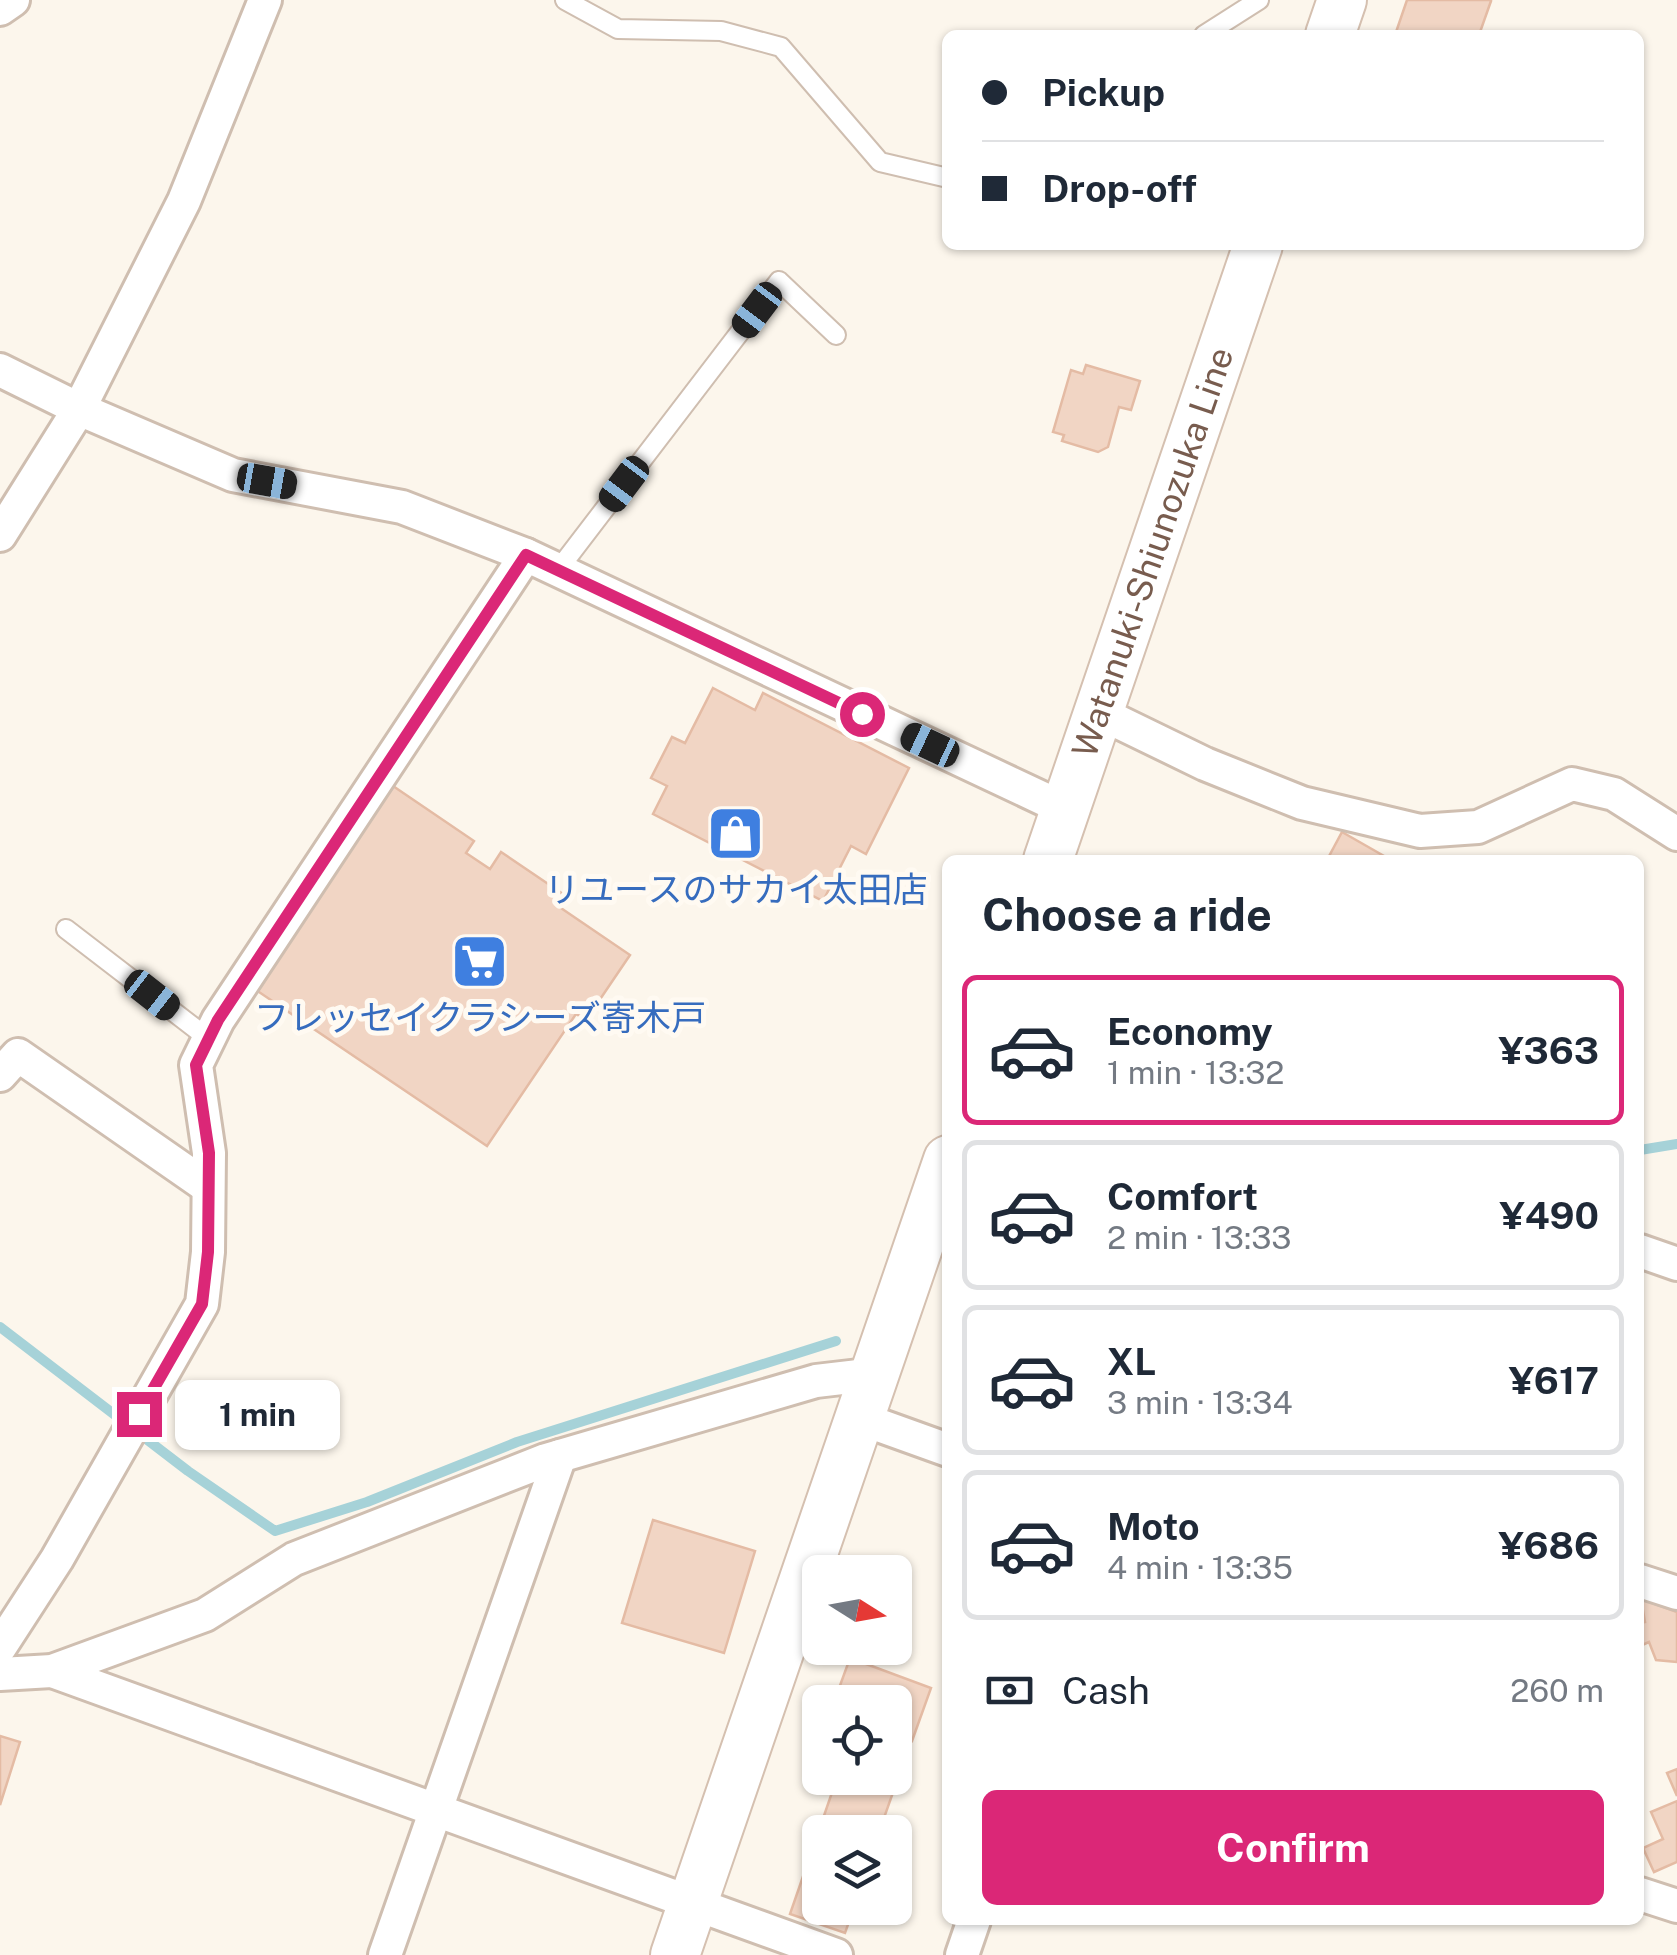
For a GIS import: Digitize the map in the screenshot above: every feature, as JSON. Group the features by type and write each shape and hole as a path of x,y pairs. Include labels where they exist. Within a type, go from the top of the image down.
{"main road":[{"path":"1332,30 1342,0"},
{"name":"Watanuki-Shiunozuka Line","path":"1050,855 1256,250"},
{"path":"675,1955 942,1178"}],"street":[{"path":"0,9 12,0"},
{"path":"0,535 79,409 184,201 265,0"},
{"path":"0,370 79,409 233,475 402,507 526,555 1065,809"},
{"path":"0,1647 56,1559 202,1304 209,1153 196,1065 208,1039 526,555"},
{"path":"1098,712 1204,764 1302,803 1420,830 1478,826 1572,784 1614,794 1677,834"},
{"path":"0,1075 18,1055 208,1187"},
{"path":"1644,1252 1677,1264"},
{"path":"0,1674 52,1671 206,1615 294,1559 560,1456 816,1381 876,1374"},
{"path":"859,1418 942,1448"},
{"path":"385,1955 560,1456"},
{"path":"1644,1582 1677,1594"},
{"path":"52,1671 836,1955"},
{"path":"1644,1895 1677,1906"},
{"path":"962,1955 972,1925"}],"lane":[{"path":"566,0 618,28 722,31 781,46 880,162 942,177"},
{"path":"1212,30 1259,0"},
{"path":"558,570 779,281 836,335"},
{"path":"66,929 208,1039"}],"building":[{"path":"1407,0 1491,1 1481,30 1397,30"},
{"path":"1086,365 1140,381 1131,410 1119,407 1108,447 1098,452 1062,441 1064,435 1053,432 1071,370 1083,374"},
{"path":"713,688 755,710 763,693 909,768 866,854 851,846 823,901 653,814 667,786 651,778 672,737 685,743"},
{"path":"393,786 474,841 466,853 490,869 501,852 563,894 555,904 630,955 586,1020 576,1014 487,1146 256,990"},
{"path":"1342,832 1382,855 1330,855"},
{"path":"653,1520 755,1551 724,1653 622,1623"},
{"path":"1644,1600 1677,1612 1677,1662 1656,1660 1649,1642 1644,1644"},
{"path":"847,1665 869,1665 931,1688 912,1741 912,1685 840,1685"},
{"path":"0,1736 20,1742 0,1805"},
{"path":"1677,1769 1677,1796 1667,1773"},
{"path":"831,1795 892,1795 885,1815 824,1815"},
{"path":"1677,1801 1677,1862 1654,1872 1644,1848 1663,1839 1651,1812"},
{"path":"802,1879 802,1918 790,1914"},
{"path":"822,1925 848,1925 845,1933"}],"waterway":[{"path":"1644,1149 1677,1144"},
{"path":"0,1327 188,1471 275,1531 367,1502 517,1442 836,1341"}],"place":[{"name":"リユースのサカイ太田店","path":"736,834"},
{"name":"フレッセイクラシーズ寄木戸","path":"480,962"}],"route":[{"path":"139,1414 202,1304 208,1252 209,1153 196,1065 218,1020 526,555 862,714"}]}
